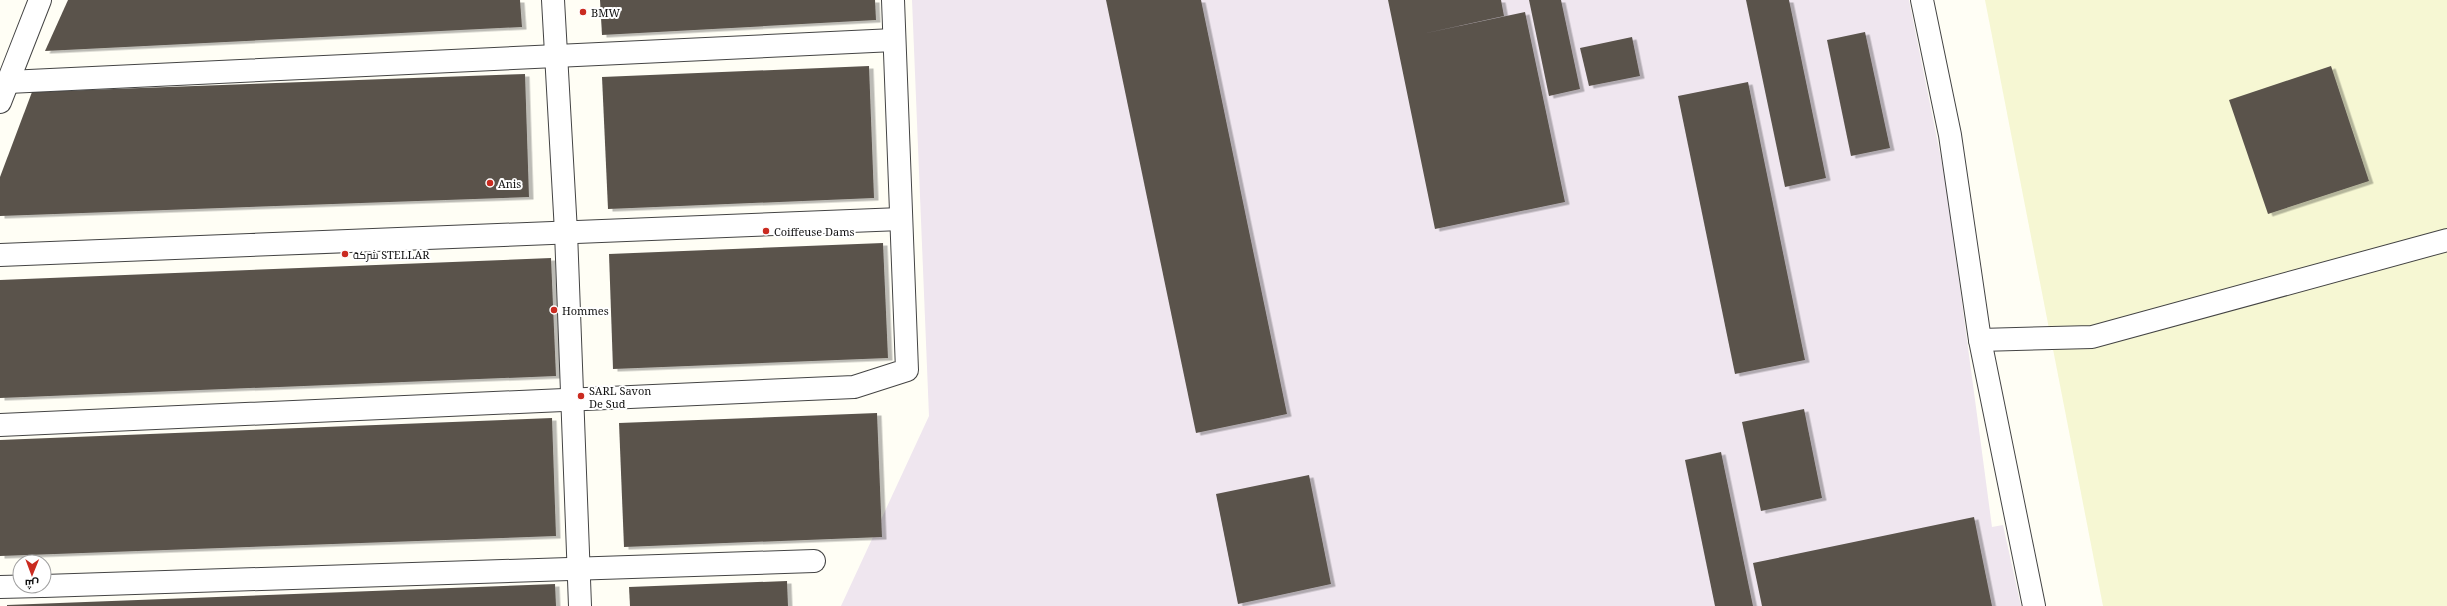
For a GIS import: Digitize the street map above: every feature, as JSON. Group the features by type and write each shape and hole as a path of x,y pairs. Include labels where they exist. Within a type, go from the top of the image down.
{"street":[{"path":"0,102 40,0"},
{"path":"553,0 566,232 580,606"},
{"path":"0,425 854,387 907,370 892,0"},
{"path":"1922,0 1950,135 1980,340 2034,606"},
{"path":"8,82 894,40"},
{"path":"0,255 901,219"},
{"path":"1980,340 2092,337 2447,240"},
{"path":"52,586 814,561"},
{"path":"0,587 12,587"}],"shaded area":[{"path":"912,0 1909,0 1946,183 1992,527 2003,525 2021,606 841,606 929,416"}],"green space":[{"path":"1985,0 2447,0 2447,606 2103,606"}],"building":[{"path":"68,0 520,0 522,27 45,51"},
{"path":"600,0 875,0 876,20 602,35"},
{"path":"1106,0 1201,0 1287,414 1196,433"},
{"path":"1388,0 1501,0 1504,16 1422,34 1525,12 1565,202 1435,229"},
{"path":"1529,0 1561,0 1580,89 1549,96"},
{"path":"1746,0 1789,0 1826,178 1785,187"},
{"path":"1865,32 1890,148 1851,156 1827,40"},
{"path":"1632,37 1640,76 1589,86 1580,48"},
{"path":"869,66 874,198 608,209 602,77"},
{"path":"2331,66 2369,181 2268,214 2229,100"},
{"path":"525,74 529,197 0,216 0,177 32,92"},
{"path":"1748,82 1805,360 1735,374 1678,96"},
{"path":"883,243 888,358 613,369 609,254"},
{"path":"551,258 556,376 0,398 0,280"},
{"path":"1804,409 1822,498 1761,511 1742,422"},
{"path":"877,413 882,537 624,547 619,423"},
{"path":"552,418 556,536 52,554 12,554 12,556 0,556 0,440"},
{"path":"1721,452 1753,606 1715,606 1685,460"},
{"path":"1309,475 1331,584 1238,604 1216,494"},
{"path":"1974,517 1992,606 1762,606 1753,563"},
{"path":"787,581 788,606 630,606 629,587"},
{"path":"555,584 556,606 7,606 7,605"}],"place":[{"name":"BMW","path":"583,12"},
{"name":"Anis","path":"490,183"},
{"name":"Coiffeuse Dams","path":"766,231"},
{"name":"شركة STELLAR","path":"345,254"},
{"name":"Hommes","path":"554,310"},
{"name":"SARL Savon De Sud","path":"581,396"}]}
